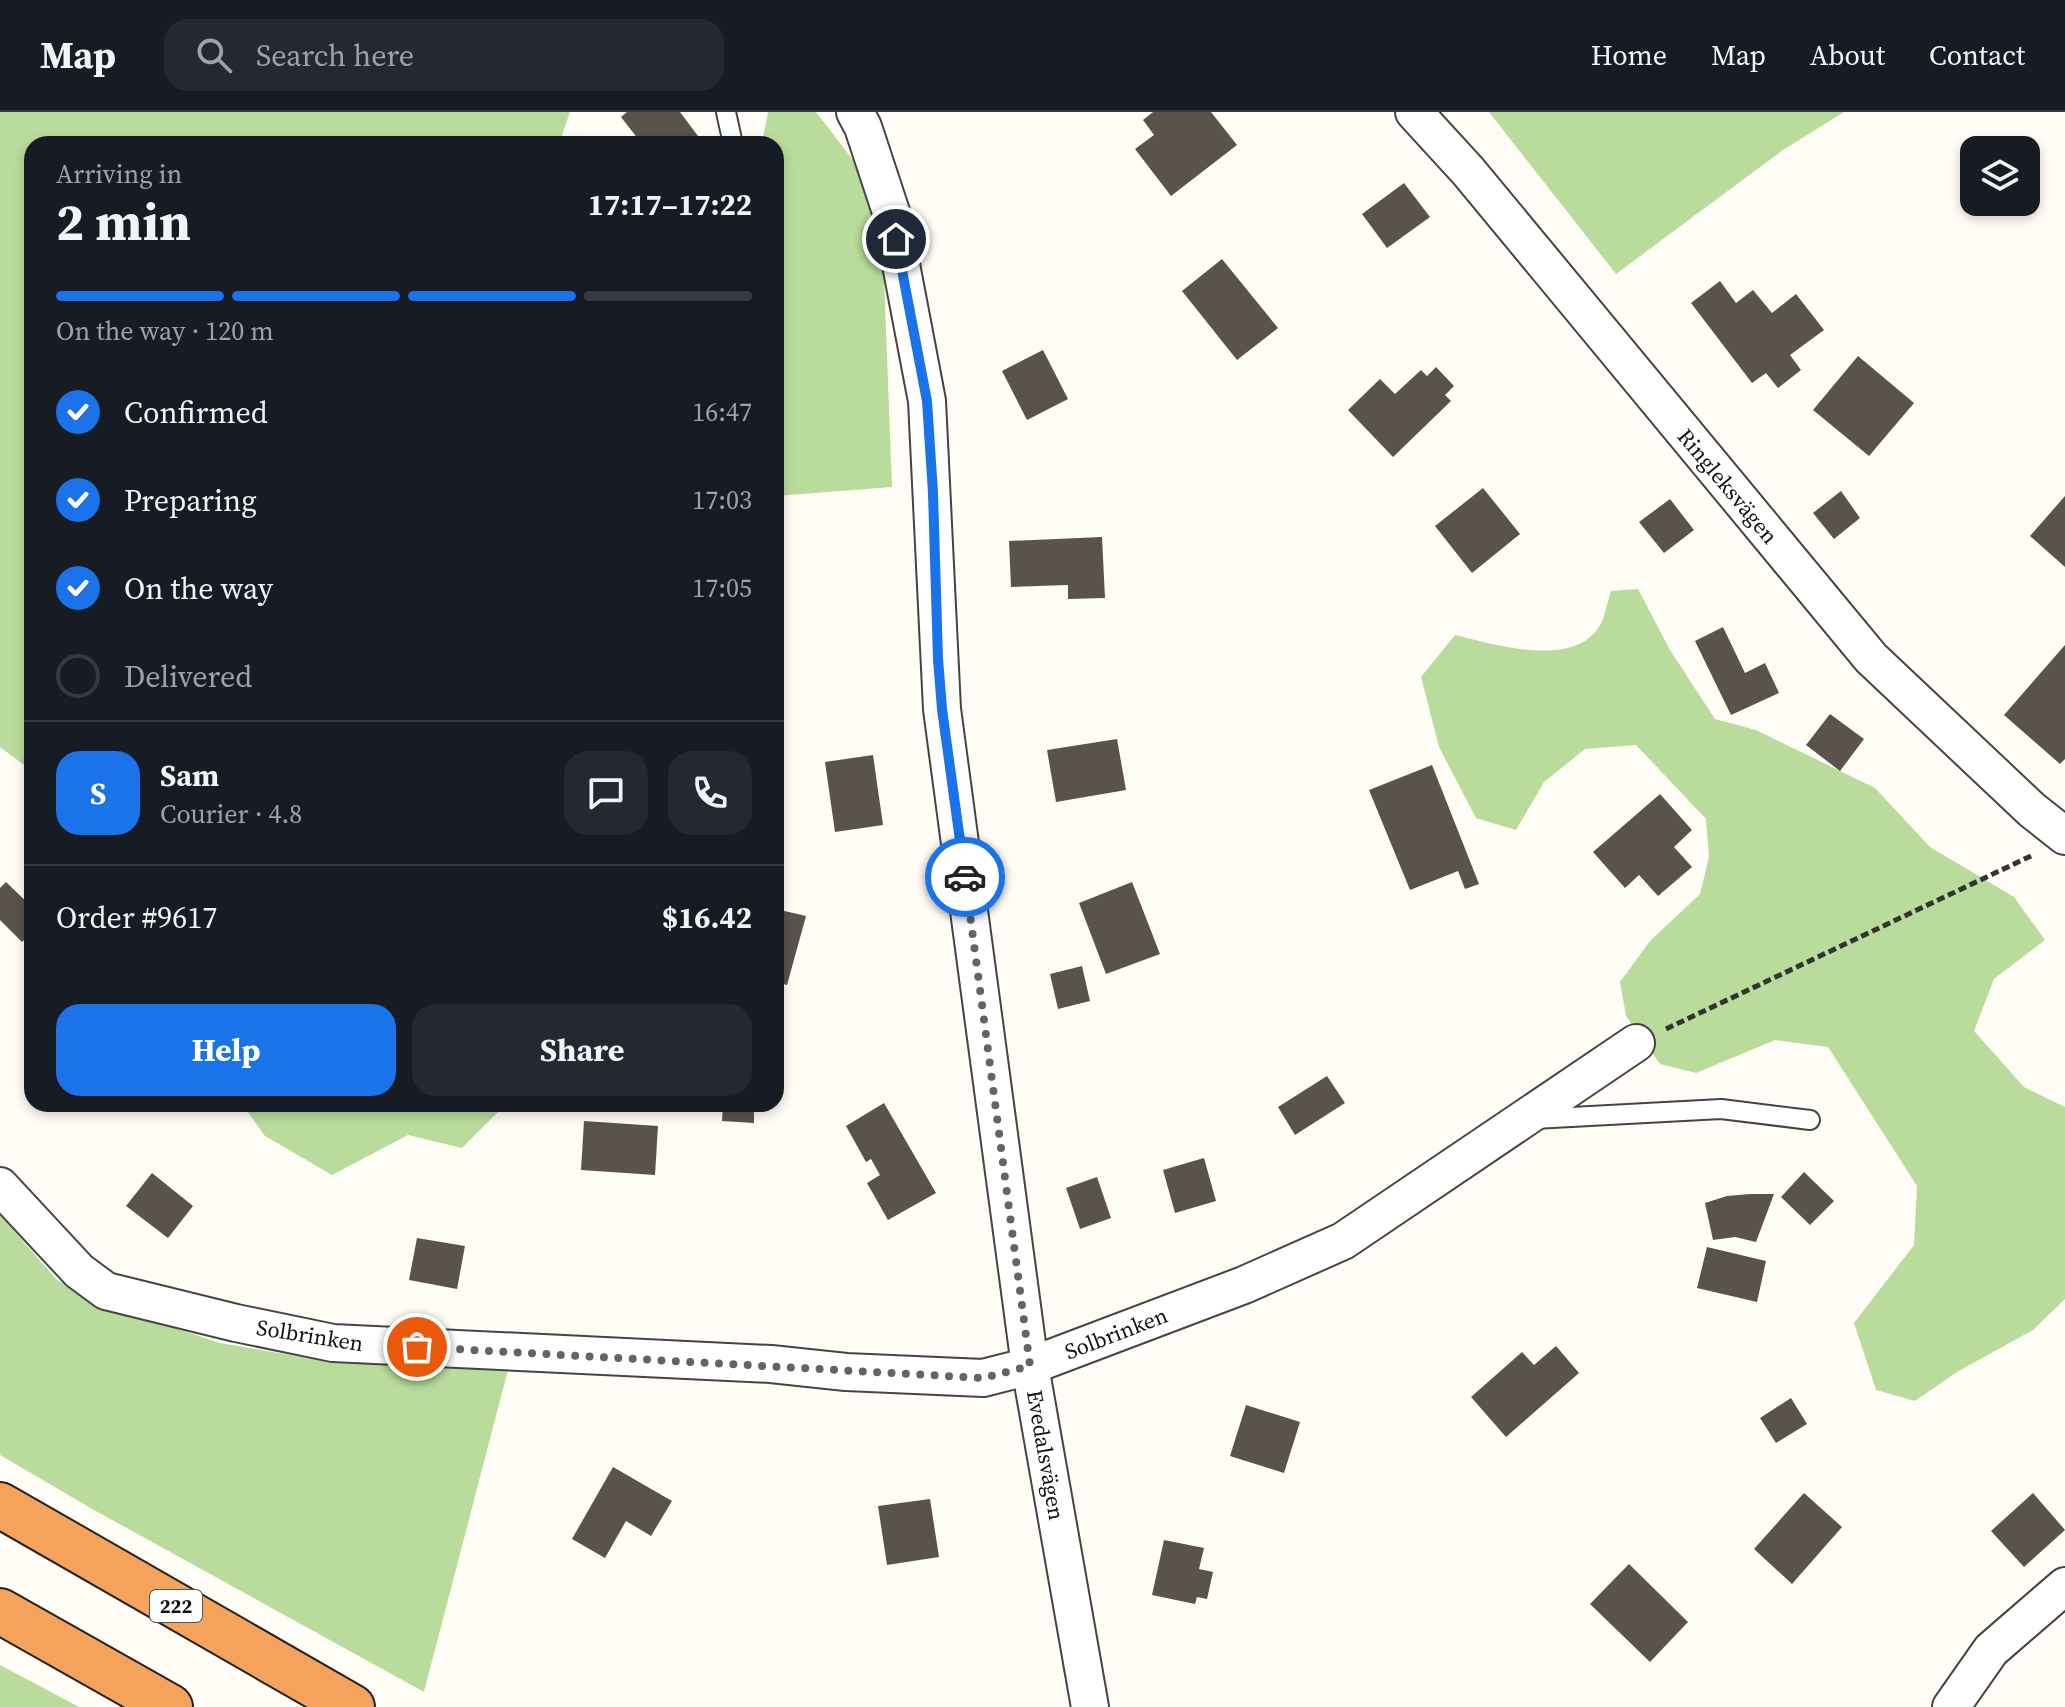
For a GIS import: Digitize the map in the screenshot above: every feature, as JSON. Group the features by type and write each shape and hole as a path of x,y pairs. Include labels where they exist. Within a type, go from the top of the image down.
{"highway":[{"name":"222","path":"0,1505 352,1707"},
{"path":"0,1611 170,1707"}],"street":[{"name":"Evedalsvägen","path":"855,112 863,127 891,212 927,401 942,709 1030,1366 1090,1707"},
{"name":"Ringleksvägen","path":"1414,112 1479,183 1871,658 2032,810 2051,845"},
{"name":"Solbrinken","path":"0,1186 79,1271 106,1291 333,1343 771,1364 846,1372 983,1378 1030,1366 1244,1285 1343,1241 1636,1043"},
{"path":"1951,1707 1991,1650 2065,1586"}],"lane":[{"path":"726,112 731,136"},
{"path":"1519,1120 1721,1109 1810,1120"}],"path":[{"path":"1636,1043 2051,845"}],"green space":[{"path":"0,112 570,112 562,136 24,136 24,765 0,747"},
{"path":"768,112 816,112 866,177 884,277 892,487 784,495 784,136 764,136"},
{"path":"1489,112 1844,112 1783,150 1616,274"},
{"path":"1638,589 1670,650 1715,719 1756,730 1875,788 1930,847 2014,897 2045,940 1994,979 1974,1031 2024,1087 2065,1107 2065,1299 2033,1330 1957,1372 1915,1401 1876,1390 1854,1323 1914,1245 1917,1186 1828,1047 1775,1040 1696,1073 1660,1064 1626,1016 1620,982 1650,941 1700,894 1709,857 1706,819 1636,745 1585,749 1544,782 1516,830 1476,818 1439,747 1421,677 1455,635 1531,650 1570,647 1587,640 1599,627 1611,591"},
{"path":"248,1112 498,1112 462,1148 408,1135 332,1175 265,1136"},
{"path":"0,1215 57,1280 102,1304 220,1343 320,1360 509,1366 424,1692 0,1455"},
{"path":"0,1665 79,1707 0,1707"}],"building":[{"path":"627,112 680,112 698,136 636,136 621,117"},
{"path":"1153,112 1211,112 1237,145 1171,196 1135,149 1154,135 1143,120"},
{"path":"1404,183 1430,217 1387,248 1362,214"},
{"path":"1222,259 1278,328 1237,360 1182,291"},
{"path":"1720,281 1736,303 1753,290 1772,313 1796,294 1824,330 1790,355 1801,370 1778,388 1766,373 1752,383 1691,303"},
{"path":"1043,350 1068,399 1027,420 1002,371"},
{"path":"1858,356 1914,403 1869,456 1813,410"},
{"path":"1436,367 1454,386 1445,395 1451,401 1393,457 1348,410 1380,379 1395,394 1421,370 1427,376"},
{"path":"1483,488 1520,534 1472,573 1435,526"},
{"path":"1841,491 1860,518 1834,539 1813,513"},
{"path":"2065,496 2065,567 2030,536"},
{"path":"1670,499 1694,530 1664,553 1639,522"},
{"path":"1102,537 1105,598 1068,599 1068,585 1011,587 1009,541"},
{"path":"1723,627 1745,673 1765,663 1779,693 1731,715 1695,641"},
{"path":"2065,645 2065,759 2060,764 2004,715"},
{"path":"1830,714 1864,739 1840,771 1806,745"},
{"path":"1117,739 1126,790 1056,802 1047,750"},
{"path":"873,755 883,825 835,832 825,762"},
{"path":"1432,765 1479,884 1465,889 1458,871 1410,890 1369,790"},
{"path":"1660,794 1692,830 1674,847 1692,867 1658,896 1639,875 1625,888 1593,852"},
{"path":"6,882 24,899 22,942 0,920 0,888"},
{"path":"1132,882 1160,954 1106,974 1079,903"},
{"path":"784,911 806,916 787,985 784,984"},
{"path":"1082,966 1090,1001 1058,1009 1050,974"},
{"path":"1327,1076 1345,1103 1295,1135 1278,1107"},
{"path":"884,1103 936,1193 888,1220 867,1183 880,1175 871,1159 866,1162 846,1126"},
{"path":"723,1112 754,1112 754,1123 722,1121"},
{"path":"584,1121 658,1126 655,1175 581,1170"},
{"path":"1204,1158 1216,1201 1175,1213 1163,1170"},
{"path":"1804,1172 1834,1201 1810,1225 1781,1197"},
{"path":"152,1173 193,1206 168,1238 126,1206"},
{"path":"1097,1177 1111,1218 1080,1229 1066,1188"},
{"path":"1774,1194 1756,1242 1735,1237 1713,1240 1705,1203 1727,1196"},
{"path":"417,1238 465,1246 457,1289 409,1280"},
{"path":"1707,1247 1766,1261 1757,1302 1697,1288"},
{"path":"1556,1346 1579,1373 1506,1437 1471,1397 1522,1352 1534,1365"},
{"path":"1791,1398 1807,1424 1776,1443 1760,1418"},
{"path":"1246,1405 1300,1422 1284,1473 1230,1456"},
{"path":"613,1467 672,1501 651,1536 626,1521 605,1558 572,1539"},
{"path":"1804,1493 1842,1527 1792,1584 1754,1549"},
{"path":"2033,1493 2065,1530 2024,1567 1991,1531"},
{"path":"930,1499 939,1557 887,1565 878,1506"},
{"path":"1164,1540 1204,1548 1199,1569 1213,1572 1207,1599 1197,1597 1195,1604 1152,1595"},
{"path":"1629,1564 1688,1622 1650,1662 1590,1604"}],"way so far":[{"path":"417,1347 983,1378 1030,1366 965,877"}],"route":[{"path":"896,239 927,401 938,659 965,877"}]}
